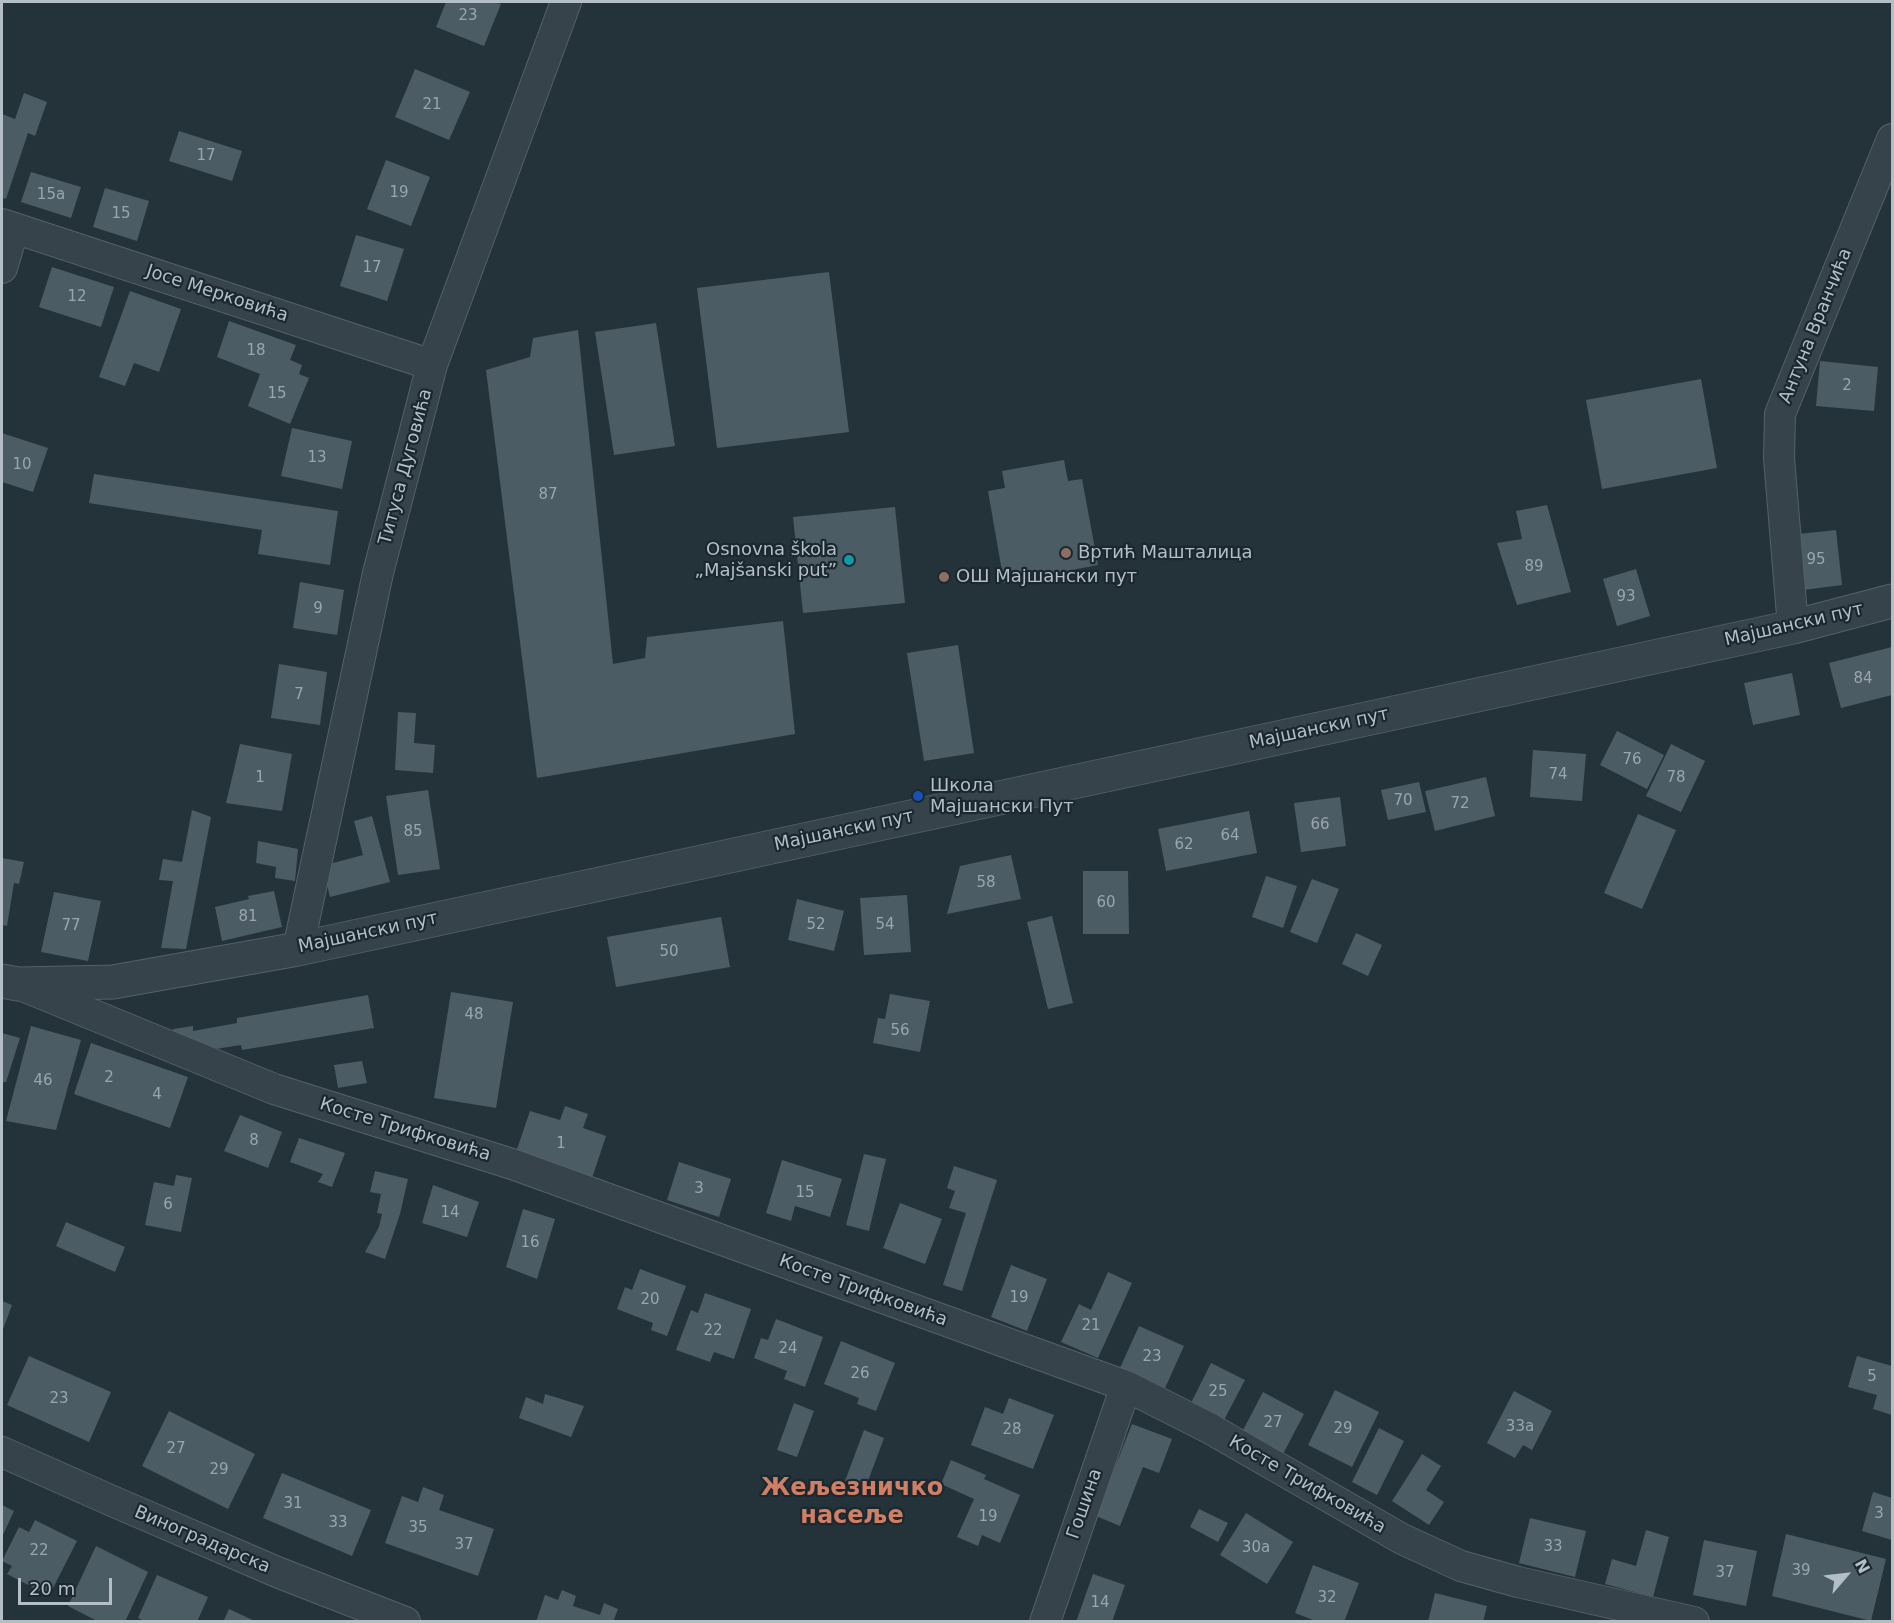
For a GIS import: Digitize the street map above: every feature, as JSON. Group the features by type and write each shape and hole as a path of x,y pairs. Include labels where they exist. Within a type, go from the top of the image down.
{"street":[{"name":"Титуса Дуговића","path":"298,948 378,573 432,365 566,2"},
{"name":"Антуна Вранчића","path":"1793,627 1779,458 1780,414 1893,139"},
{"name":"Јосе Мерковића","path":"8,226 432,365"},
{"path":"2,268 8,226"},
{"name":"Мајшански пут","path":"10,982 113,982 298,948 1793,627 1893,602"},
{"name":"Косте Трифковића","path":"10,982 274,1089 512,1164 1126,1386 1209,1428 1402,1539 1461,1566 1518,1582 1694,1622"},
{"name":"Гошина","path":"1045,1622 1126,1386"},
{"name":"Виноградарска","path":"2,1452 266,1567 405,1622"}],"building":[{"path":"446,2 501,4 484,46 436,27"},
{"path":"415,69 470,92 449,140 395,117"},
{"path":"24,93 47,102 35,136 28,133 6,199 2,198 2,114 15,119"},
{"path":"179,131 242,151 232,181 169,161"},
{"path":"386,160 430,177 411,226 367,209"},
{"path":"31,172 81,187 71,218 21,202"},
{"path":"105,188 149,201 137,241 93,227"},
{"path":"356,235 404,249 387,301 340,286"},
{"path":"52,267 114,287 101,327 39,307"},
{"path":"829,272 849,432 717,448 697,288"},
{"path":"130,291 181,309 159,372 134,363 125,386 99,377"},
{"path":"229,321 296,345 290,360 302,365 299,374 309,378 290,424 248,406 260,374 217,357"},
{"path":"656,323 675,446 614,455 595,332"},
{"path":"578,330 613,664 645,658 647,637 783,621 795,734 537,778 486,370 530,357 533,338"},
{"path":"1820,361 1878,367 1874,411 1816,406"},
{"path":"1701,379 1717,468 1602,489 1586,400"},
{"path":"292,428 352,441 342,489 281,476"},
{"path":"2,433 48,448 33,492 2,482"},
{"path":"1064,460 1068,481 1082,479 1098,565 1004,583 988,491 1005,488 1002,471"},
{"path":"94,474 338,511 330,565 258,554 262,530 89,503"},
{"path":"1547,505 1571,592 1517,605 1497,543 1522,539 1516,511"},
{"name":"Osnovna škola „Majšanski put”","path":"895,507 905,603 803,613 793,517"},
{"path":"1836,530 1842,585 1796,591 1789,535"},
{"path":"1636,569 1650,616 1617,626 1603,579"},
{"path":"300,582 344,590 337,635 293,628"},
{"path":"958,645 974,753 924,761 907,653"},
{"path":"1892,647 1892,695 1841,708 1829,663"},
{"path":"279,664 327,672 320,725 271,718"},
{"path":"1792,673 1800,715 1753,725 1744,683"},
{"path":"398,712 416,713 414,743 435,745 433,773 395,770"},
{"path":"1617,731 1664,755 1647,789 1600,765"},
{"path":"240,744 292,754 282,811 226,803"},
{"path":"1671,744 1705,761 1681,812 1646,796"},
{"path":"1533,750 1586,754 1582,801 1530,797"},
{"path":"1486,777 1495,816 1435,831 1425,791"},
{"path":"1419,782 1426,812 1388,820 1381,790"},
{"path":"428,790 440,869 398,875 386,796"},
{"path":"1340,797 1346,846 1301,852 1294,803"},
{"path":"192,810 211,817 186,949 161,948 173,881 159,880 163,859 182,862"},
{"path":"1249,811 1257,853 1166,871 1158,829"},
{"path":"1638,814 1676,830 1642,909 1604,893"},
{"path":"372,816 390,882 330,897 322,866 363,855 354,821"},
{"path":"258,841 298,849 295,881 275,878 276,867 256,863"},
{"path":"1011,855 1021,899 947,914 960,866"},
{"path":"2,858 24,862 19,884 14,883 7,926 2,925"},
{"path":"1083,871 1128,871 1129,934 1083,934"},
{"path":"1266,876 1297,886 1283,928 1252,917"},
{"path":"1312,879 1339,889 1317,943 1290,932"},
{"path":"274,891 282,927 222,941 215,907 249,899 248,896"},
{"path":"54,892 101,901 88,961 41,952"},
{"path":"907,895 911,952 864,955 860,898"},
{"path":"797,899 844,911 834,951 788,940"},
{"path":"1052,916 1073,1003 1048,1009 1027,922"},
{"path":"721,917 730,967 616,987 607,937"},
{"path":"1356,933 1382,945 1368,976 1342,964"},
{"path":"451,992 513,1002 496,1108 434,1098"},
{"path":"890,994 930,1001 920,1052 873,1043 878,1018 885,1019"},
{"path":"368,995 374,1028 242,1050 241,1045 196,1052 194,1039 175,1042 173,1029 193,1026 193,1031 237,1023 237,1018"},
{"path":"31,1026 81,1040 56,1130 6,1121"},
{"path":"2,1033 20,1038 6,1082 2,1082"},
{"path":"91,1043 188,1077 170,1128 74,1094"},
{"path":"362,1061 367,1083 338,1088 334,1065"},
{"path":"565,1106 588,1114 583,1128 606,1136 592,1178 516,1152 530,1111 560,1120"},
{"path":"240,1115 282,1132 268,1168 224,1151"},
{"path":"299,1138 345,1153 332,1187 318,1182 323,1174 290,1162"},
{"path":"864,1154 886,1159 869,1231 846,1225"},
{"path":"782,1160 842,1179 830,1217 795,1206 791,1221 766,1213"},
{"path":"679,1162 731,1179 719,1217 667,1200"},
{"path":"954,1166 997,1180 962,1291 943,1285 966,1213 949,1208 955,1191 947,1188"},
{"path":"375,1171 408,1179 400,1214 385,1259 365,1252 379,1227 382,1214 377,1213 381,1194 370,1192"},
{"path":"176,1175 192,1178 181,1232 145,1225 154,1182 174,1186"},
{"path":"433,1185 479,1202 467,1237 422,1223"},
{"path":"900,1203 942,1219 925,1264 883,1248"},
{"path":"523,1209 555,1219 537,1279 506,1267"},
{"path":"66,1222 125,1247 115,1272 56,1246"},
{"path":"1011,1265 1047,1279 1027,1331 991,1317"},
{"path":"640,1269 686,1286 667,1336 651,1330 653,1323 617,1309 625,1287 632,1290"},
{"path":"1108,1272 1132,1283 1098,1358 1061,1342 1079,1304 1091,1310"},
{"path":"705,1293 751,1309 734,1359 714,1352 710,1362 676,1350 691,1310 698,1313"},
{"path":"2,1301 12,1305 2,1332"},
{"path":"776,1319 823,1337 805,1387 784,1379 787,1371 754,1358 761,1338 768,1340"},
{"path":"1139,1326 1184,1346 1165,1388 1120,1368"},
{"path":"841,1341 895,1363 876,1411 857,1404 859,1398 824,1384"},
{"path":"29,1356 111,1392 89,1442 7,1405"},
{"path":"1857,1356 1892,1366 1892,1415 1873,1409 1877,1395 1848,1387"},
{"path":"1211,1363 1245,1380 1224,1420 1191,1403"},
{"path":"1335,1390 1379,1412 1352,1467 1308,1445"},
{"path":"1514,1391 1552,1411 1532,1450 1523,1445 1515,1458 1487,1443"},
{"path":"1263,1392 1304,1414 1283,1454 1242,1432"},
{"path":"545,1394 584,1406 571,1437 519,1418 526,1397 543,1404"},
{"path":"1009,1398 1054,1415 1033,1469 971,1445 985,1407 1003,1414"},
{"path":"794,1403 814,1411 797,1457 777,1450"},
{"path":"169,1411 255,1454 228,1509 142,1466"},
{"path":"1132,1424 1172,1439 1159,1473 1143,1467 1120,1526 1096,1516"},
{"path":"1379,1428 1404,1441 1377,1495 1352,1482"},
{"path":"864,1430 884,1438 865,1489 845,1481"},
{"path":"1422,1454 1441,1466 1426,1490 1444,1502 1429,1525 1392,1501"},
{"path":"951,1460 986,1475 984,1479 1020,1495 1000,1543 982,1535 978,1546 957,1537 974,1499 941,1484"},
{"path":"282,1473 371,1510 352,1556 263,1518"},
{"path":"423,1487 444,1495 439,1510 494,1529 478,1576 385,1543 402,1496 418,1502"},
{"path":"1873,1492 1892,1498 1892,1540 1862,1531"},
{"path":"2,1505 14,1511 2,1537"},
{"path":"1199,1509 1228,1523 1218,1542 1190,1527"},
{"path":"1246,1513 1293,1542 1267,1584 1220,1555"},
{"path":"1530,1518 1586,1531 1575,1577 1519,1563"},
{"path":"35,1520 77,1541 49,1596 7,1574 12,1566 2,1561 19,1527 29,1532"},
{"path":"1646,1530 1669,1537 1653,1597 1605,1584 1612,1559 1636,1566"},
{"path":"1786,1534 1886,1559 1871,1621 1772,1596"},
{"path":"1704,1540 1757,1551 1746,1606 1693,1595"},
{"path":"96,1546 148,1572 125,1622 99,1622 68,1606"},
{"path":"1313,1565 1359,1583 1344,1622 1318,1622 1295,1613"},
{"path":"1093,1574 1125,1585 1112,1622 1076,1622"},
{"path":"157,1575 208,1597 197,1622 146,1622 138,1618"},
{"path":"562,1590 576,1596 573,1606 600,1615 604,1603 618,1609 613,1622 536,1622 545,1595 558,1600"},
{"path":"1435,1593 1487,1606 1483,1622 1428,1622"},
{"path":"229,1609 257,1622 223,1622"}],"place":[{"name":"Вртић Машталица","path":"1066,553"},
{"name":"Osnovna škola „Majšanski put”","path":"849,560"},
{"name":"ОШ Мајшански пут","path":"944,577"},
{"name":"Школа Мајшански Пут","path":"918,796"}],"district":[{"name":"Жељезничко насеље","path":"852,1503"}]}
